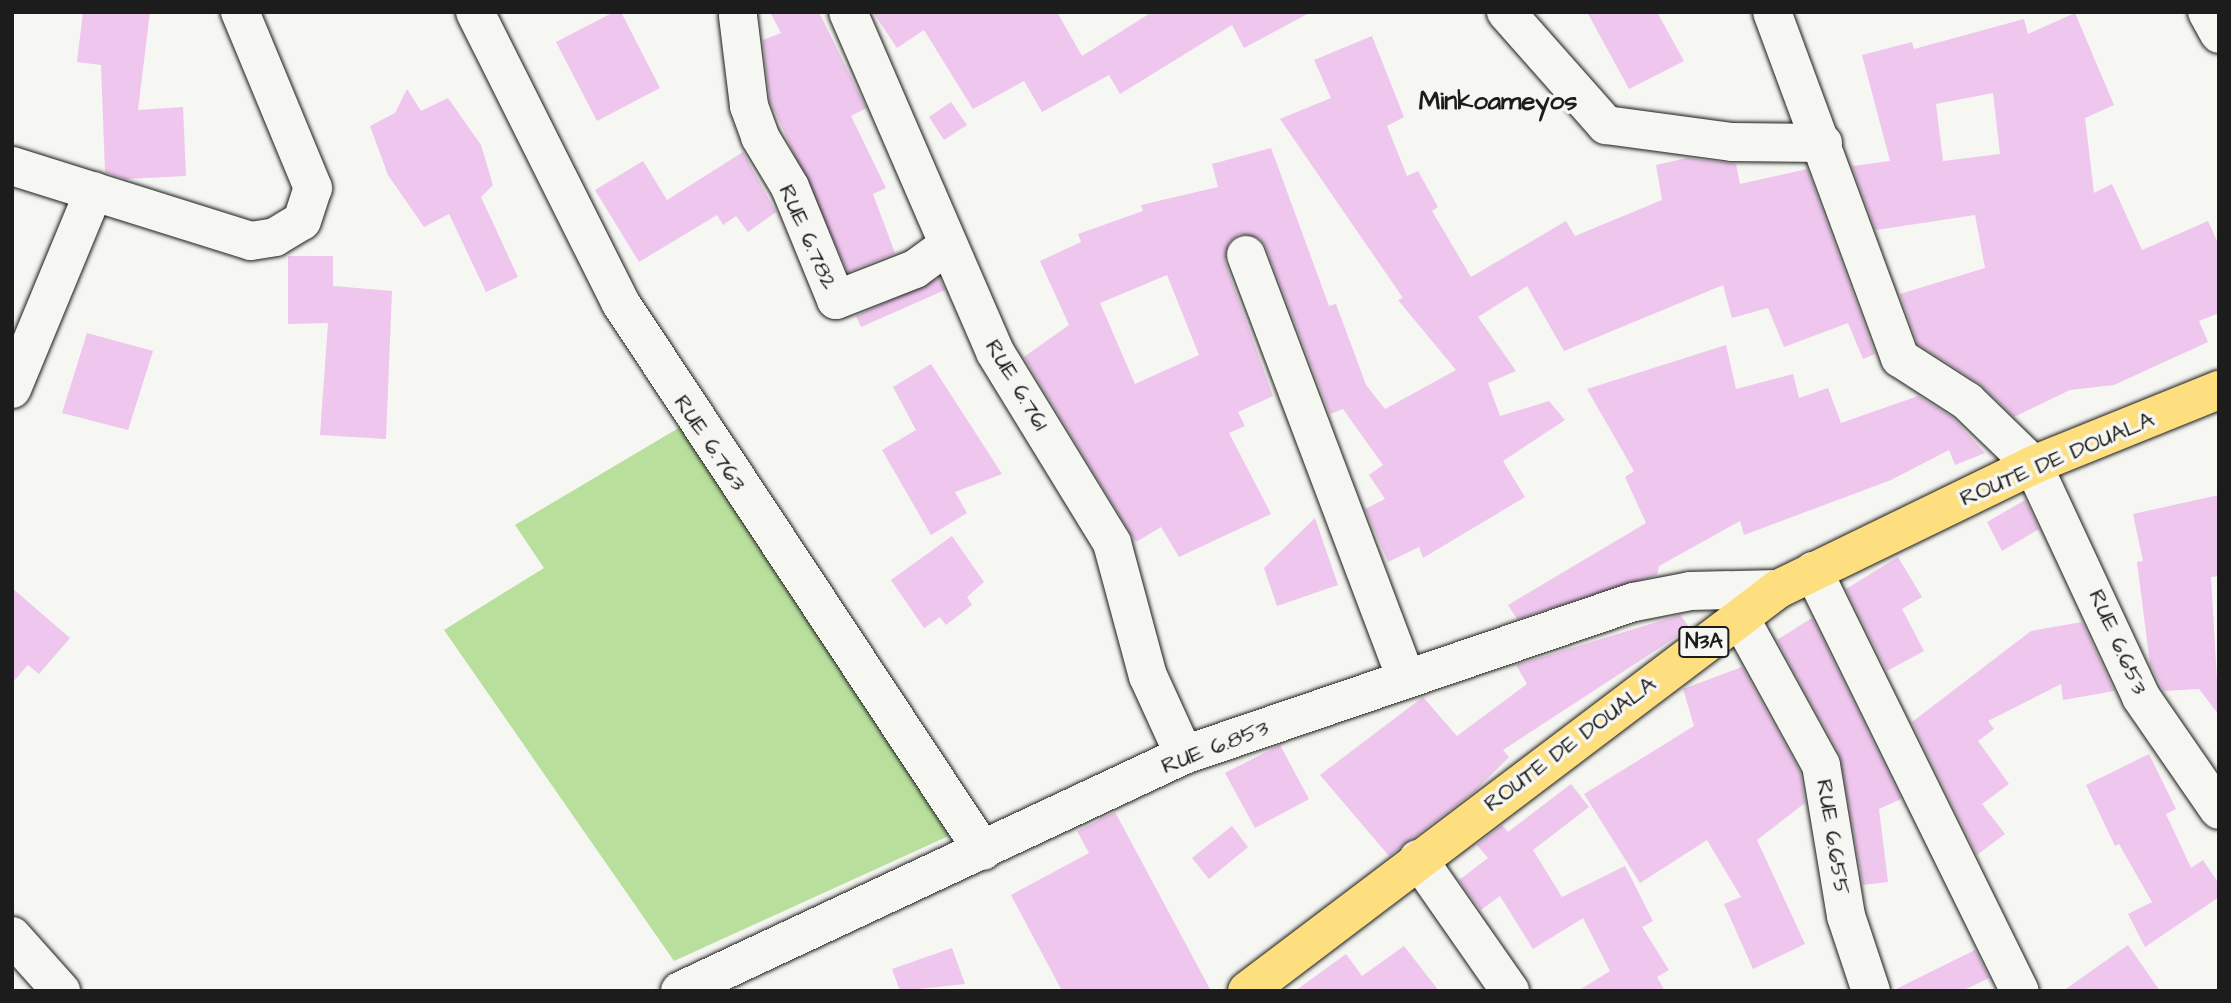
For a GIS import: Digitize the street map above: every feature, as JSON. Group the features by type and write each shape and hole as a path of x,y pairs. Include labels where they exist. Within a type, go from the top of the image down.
{"highway":[{"name":"ROUTE DE DOUALA","path":"1247,991 1739,615 1779,589 2033,465 2219,390"}],"street":[{"path":"12,166 251,241 275,237 302,220 313,188 240,12"},
{"name":"RUE 6.763","path":"475,12 620,302 983,851"},
{"name":"RUE 6.761","path":"848,12 947,246 999,360 1112,542 1148,676 1184,755"},
{"path":"1506,12 1606,125 1732,142 1823,143"},
{"path":"1772,12 1823,143 1850,233 1900,358 1967,401 2033,465"},
{"path":"2207,12 2219,34"},
{"name":"RUE 6.782","path":"738,16 749,106 760,137 790,187 836,300 915,269 947,246"},
{"path":"12,389 94,191"},
{"path":"1246,255 1406,679"},
{"name":"RUE 6.653","path":"2033,465 2141,697 2219,810"},
{"path":"1813,571 2020,991"},
{"name":"RUE 6.853","path":"680,991 1184,755 1634,602 1690,591 1779,589"},
{"name":"RUE 6.655","path":"1739,615 1821,765 1846,916 1871,991"},
{"path":"1418,859 1510,991"},
{"path":"12,936 61,991"}],"green space":[{"path":"682,426 953,834 674,961 444,630 544,568 515,525"}],"building":[{"path":"83,12 150,12 138,110 183,107 186,176 126,179 105,172 101,65 77,62"},
{"path":"614,12 621,12 660,88 597,121 556,42"},
{"path":"770,12 819,12 866,108 851,116 886,188 873,194 895,253 848,272 770,101 763,40 781,33"},
{"path":"873,12 1057,12 1082,56 1152,12 1311,12 1244,48 1232,25 1120,94 1109,75 1042,112 1024,81 973,109 924,30 897,48"},
{"path":"1587,12 1657,12 1684,61 1629,89"},
{"path":"2075,13 2114,105 2085,118 2094,193 2112,184 2142,250 2208,221 2219,245 2219,313 2199,321 2208,342 2114,385 2070,390 2014,417 1979,383 1918,344 1900,294 1985,268 1975,215 1876,230 1852,166 1890,161 1862,55 1912,42 1914,49 2024,19 2028,34","holes":["1993,93 2000,154 1943,161 1936,104"]},
{"path":"1372,36 1404,117 1387,126 1407,176 1418,171 1438,207 1432,211 1471,277 1566,221 1575,236 1662,200 1656,165 1687,158 1736,164 1740,184 1807,169 1875,354 1863,359 1848,323 1784,347 1768,308 1732,318 1723,285 1564,351 1527,286 1478,317 1516,371 1488,383 1500,416 1549,401 1565,420 1503,461 1525,497 1423,558 1419,547 1388,562 1365,509 1385,499 1369,475 1383,465 1343,409 1330,414 1266,247 1259,238 1239,234 1229,242 1225,262 1273,396 1238,412 1245,426 1229,433 1271,514 1179,557 1161,527 1136,542 1024,357 1069,325 1040,261 1081,242 1078,234 1143,211 1141,205 1218,187 1212,164 1271,148 1329,306 1336,304 1366,385 1385,409 1456,370 1398,300 1403,298 1280,119 1331,98 1314,60","holes":["1167,275 1199,355 1135,384 1100,303"]},
{"path":"407,89 421,111 448,98 481,145 493,185 481,197 518,277 486,292 449,214 424,227 388,175 370,126 395,113"},
{"path":"951,102 967,125 944,140 929,117"},
{"path":"743,152 776,212 748,232 736,216 723,225 717,215 639,262 595,190 643,161 667,200"},
{"path":"288,256 333,256 333,286 392,291 386,439 320,435 328,323 288,324"},
{"path":"939,278 945,290 861,327 856,316"},
{"path":"87,333 153,351 128,430 62,413"},
{"path":"1726,345 1736,389 1793,374 1799,398 1828,388 1841,423 1918,396 1953,418 1985,453 1955,465 1949,450 1891,480 1744,535 1740,521 1659,566 1657,575 1517,619 1508,605 1646,523 1625,477 1634,471 1587,389"},
{"path":"931,364 1002,474 955,492 967,513 931,535 882,450 916,430 893,387"},
{"path":"2219,495 2219,576 2211,577 2219,715 2199,689 2164,691 2150,664 2137,562 2143,561 2133,514"},
{"path":"2025,500 2039,529 2002,551 1987,522"},
{"path":"1315,518 1338,585 1277,606 1264,568"},
{"path":"952,536 984,582 967,597 972,605 946,625 940,617 924,628 891,580"},
{"path":"1898,557 1922,597 1902,609 1924,651 1887,671 1846,589"},
{"path":"12,588 70,638 39,674 28,665 12,683"},
{"path":"1680,615 1690,628 1503,750 1509,757 1475,791 1389,856 1320,775 1423,697 1457,736 1527,684 1516,665"},
{"path":"1812,618 1901,799 1879,809 1888,882 1863,885 1840,755 1777,640"},
{"path":"2082,622 2114,691 2063,700 2061,684 1988,721 1994,729 1978,741 2009,784 1982,804 2005,834 1977,855 1912,722 2031,631"},
{"path":"1742,667 1800,772 1805,803 1757,840 1805,944 1753,969 1724,904 1741,897 1707,840 1640,883 1584,794 1694,726 1683,689"},
{"path":"1280,745 1309,799 1255,828 1225,773"},
{"path":"2149,754 2176,809 2166,814 2191,868 2203,860 2219,884 2219,897 2145,947 2128,914 2152,902 2119,844 2115,846 2086,785"},
{"path":"1571,784 1589,807 1533,850 1562,897 1625,866 1653,921 1642,927 1669,970 1657,977 1665,991 1578,991 1610,971 1583,918 1533,949 1500,896 1481,910 1459,880 1488,858 1477,845 1502,825 1508,832"},
{"path":"1115,812 1211,991 1062,991 1011,895 1089,853 1077,831"},
{"path":"1232,826 1248,847 1209,879 1192,858"},
{"path":"2128,945 2160,991 2063,991"},
{"path":"1404,946 1439,991 1295,991 1346,954 1362,976"},
{"path":"952,948 965,984 900,991 892,969"},
{"path":"1975,950 1989,978 1962,991 1892,991"}],"district":[{"name":"Minkoameyos","path":"1498,102"}]}
